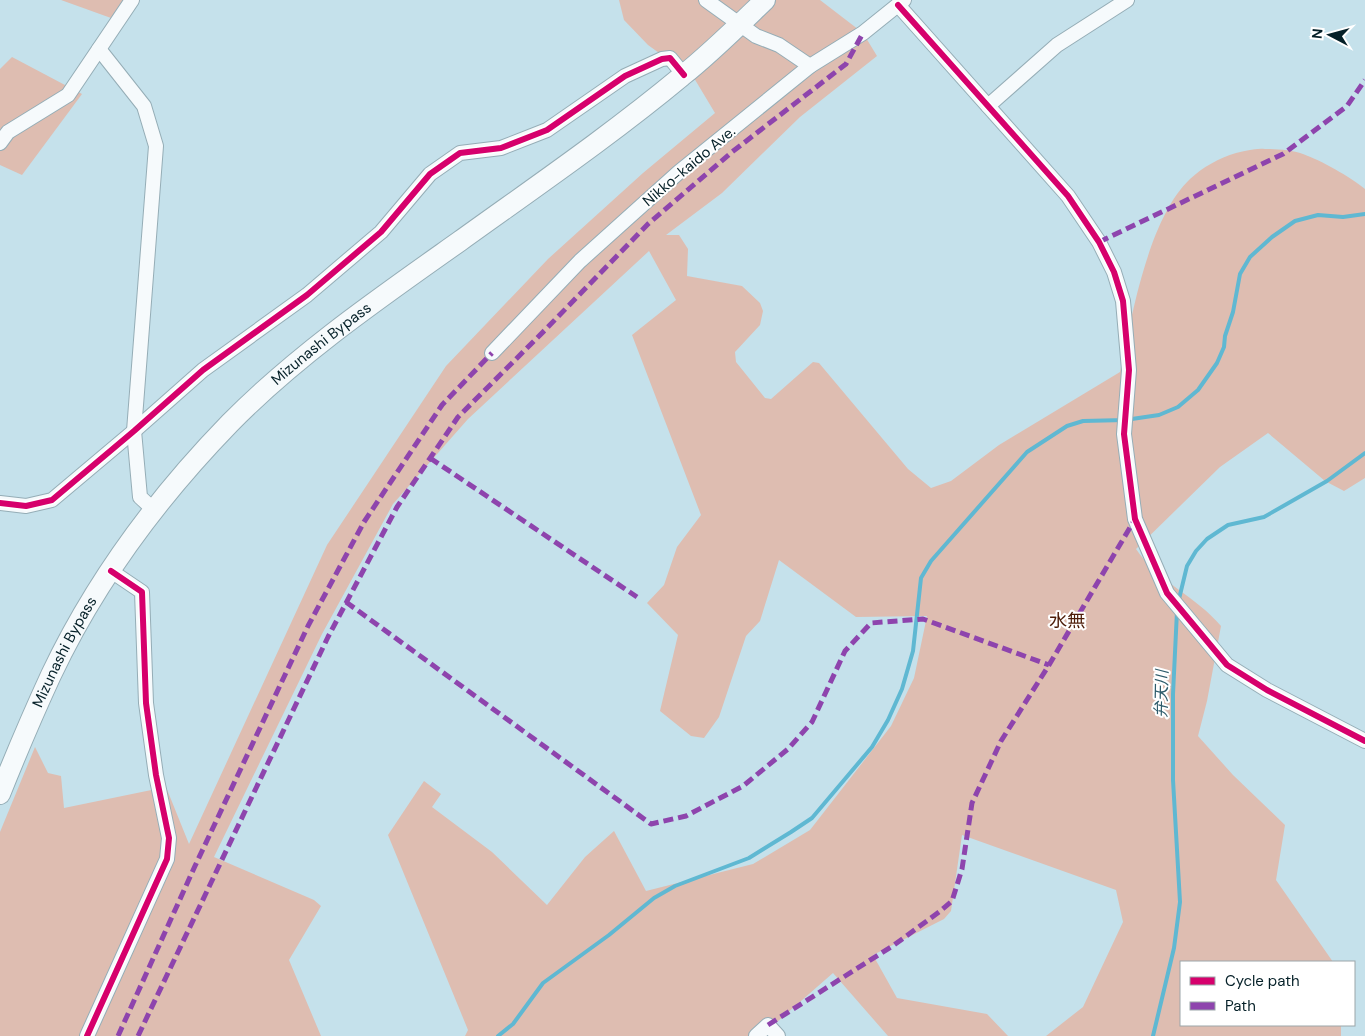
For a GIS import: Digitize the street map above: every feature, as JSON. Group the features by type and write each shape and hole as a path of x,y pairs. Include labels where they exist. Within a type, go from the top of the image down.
{"highway":[{"name":"Mizunashi Bypass","path":"0,794 52,674 80,621 111,571 154,510 194,462 232,422 329,337 596,143 684,75 765,0"}],"street":[{"path":"0,143 8,132 68,95 132,0"},
{"path":"706,0 756,36 780,45 810,66"},
{"path":"988,106 1057,45 1127,0"},
{"path":"901,2 988,106 1068,196 1099,242 1114,272 1124,301 1129,370 1124,434 1135,519 1167,594 1227,665 1267,690 1365,741"},
{"name":"Nikko-kaido Ave.","path":"492,353 580,261 672,178 810,66 864,33 901,2"},
{"path":"99,49 144,106 156,146 134,431 140,497 144,503 154,510"},
{"path":"0,503 26,506 52,500 134,431 202,370 307,295 381,232 430,174 460,153 501,148 546,130 625,76 662,59 670,58 684,75"},
{"path":"87,1036 167,859 169,838 156,775 146,703 142,592 111,571"},
{"path":"756,1036 768,1025 778,1036"}],"shaded area":[{"path":"61,0 123,0 111,18"},
{"path":"619,0 820,0 863,33 877,56 800,117 722,193 666,235 679,235 688,249 687,276 742,286 760,303 763,311 760,325 735,352 736,362 765,398 771,399 813,362 819,363 908,469 931,488 951,481 999,445 1120,372 1136,297 1153,243 1163,218 1175,196 1200,171 1217,160 1236,153 1258,149 1284,150 1299,153 1318,161 1343,174 1365,189 1365,478 1344,491 1325,481 1268,433 1220,467 1136,549 1166,580 1201,606 1221,626 1207,701 1198,736 1233,775 1285,825 1276,880 1332,961 1180,961 1180,1026 1341,1026 1341,1036 1046,1036 1083,1007 1123,922 1116,890 962,835 951,911 944,919 873,955 897,998 987,1014 1008,1036 888,1036 833,973 761,1036 465,1036 468,1030 388,835 424,781 441,794 432,807 492,852 547,905 585,857 614,831 646,891 753,864 810,830 891,726 914,678 927,616 856,617 779,560 760,621 746,636 719,717 704,738 691,736 660,711 678,635 647,603 664,585 677,547 701,515 632,335 676,300 649,251 468,419 393,504 322,634 214,857 314,900 321,906 289,960 321,1036 0,1036 0,832 35,747 48,773 61,776 64,808 166,787 189,844 327,545 446,366 548,259 643,173 715,113 694,78 648,45 624,20"},
{"path":"12,57 82,94 22,175 0,165 0,69"}],"waterway":[{"path":"498,1036 513,1024 543,983 609,935 654,898 675,886 749,858 812,818 872,747 888,720 902,689 913,651 921,578 931,561 1027,452 1067,426 1083,421 1125,420 1159,415 1178,407 1198,390 1217,363 1224,347 1240,274 1250,257 1272,237 1295,221 1318,215 1343,217 1365,214"},
{"name":"弁天川","path":"1179,599 1187,566 1196,551 1207,539 1228,525 1264,517 1327,481 1365,453"},
{"name":"弁天川","path":"1153,1036 1174,948 1180,902 1173,780 1173,694 1177,611"}],"marked path":[{"path":"138,1036 328,637 397,507 458,417 648,224 732,152 846,64 863,33"},
{"path":"1099,242 1283,154 1347,106 1365,80"},
{"path":"118,1036 195,866 308,626 364,522 442,405 492,353"},
{"path":"430,458 637,597"},
{"path":"768,1025 894,945 952,901 962,869 972,803 1001,741 1049,665 1135,519"},
{"path":"346,602 651,824 686,816 743,786 788,749 812,722 845,651 871,623 923,619 1049,665"}],"cycle path":[{"path":"898,5 1068,196 1099,242 1114,272 1123,301 1129,370 1124,434 1135,519 1167,593 1227,665 1267,690 1365,741"},
{"path":"0,503 26,506 52,500 203,370 307,295 381,232 430,174 460,153 501,148 547,130 625,76 662,59 670,58 684,75"},
{"path":"87,1036 167,859 169,838 156,775 146,703 142,592 111,571"}],"district":[{"name":"水無","path":"1067,621"}]}
